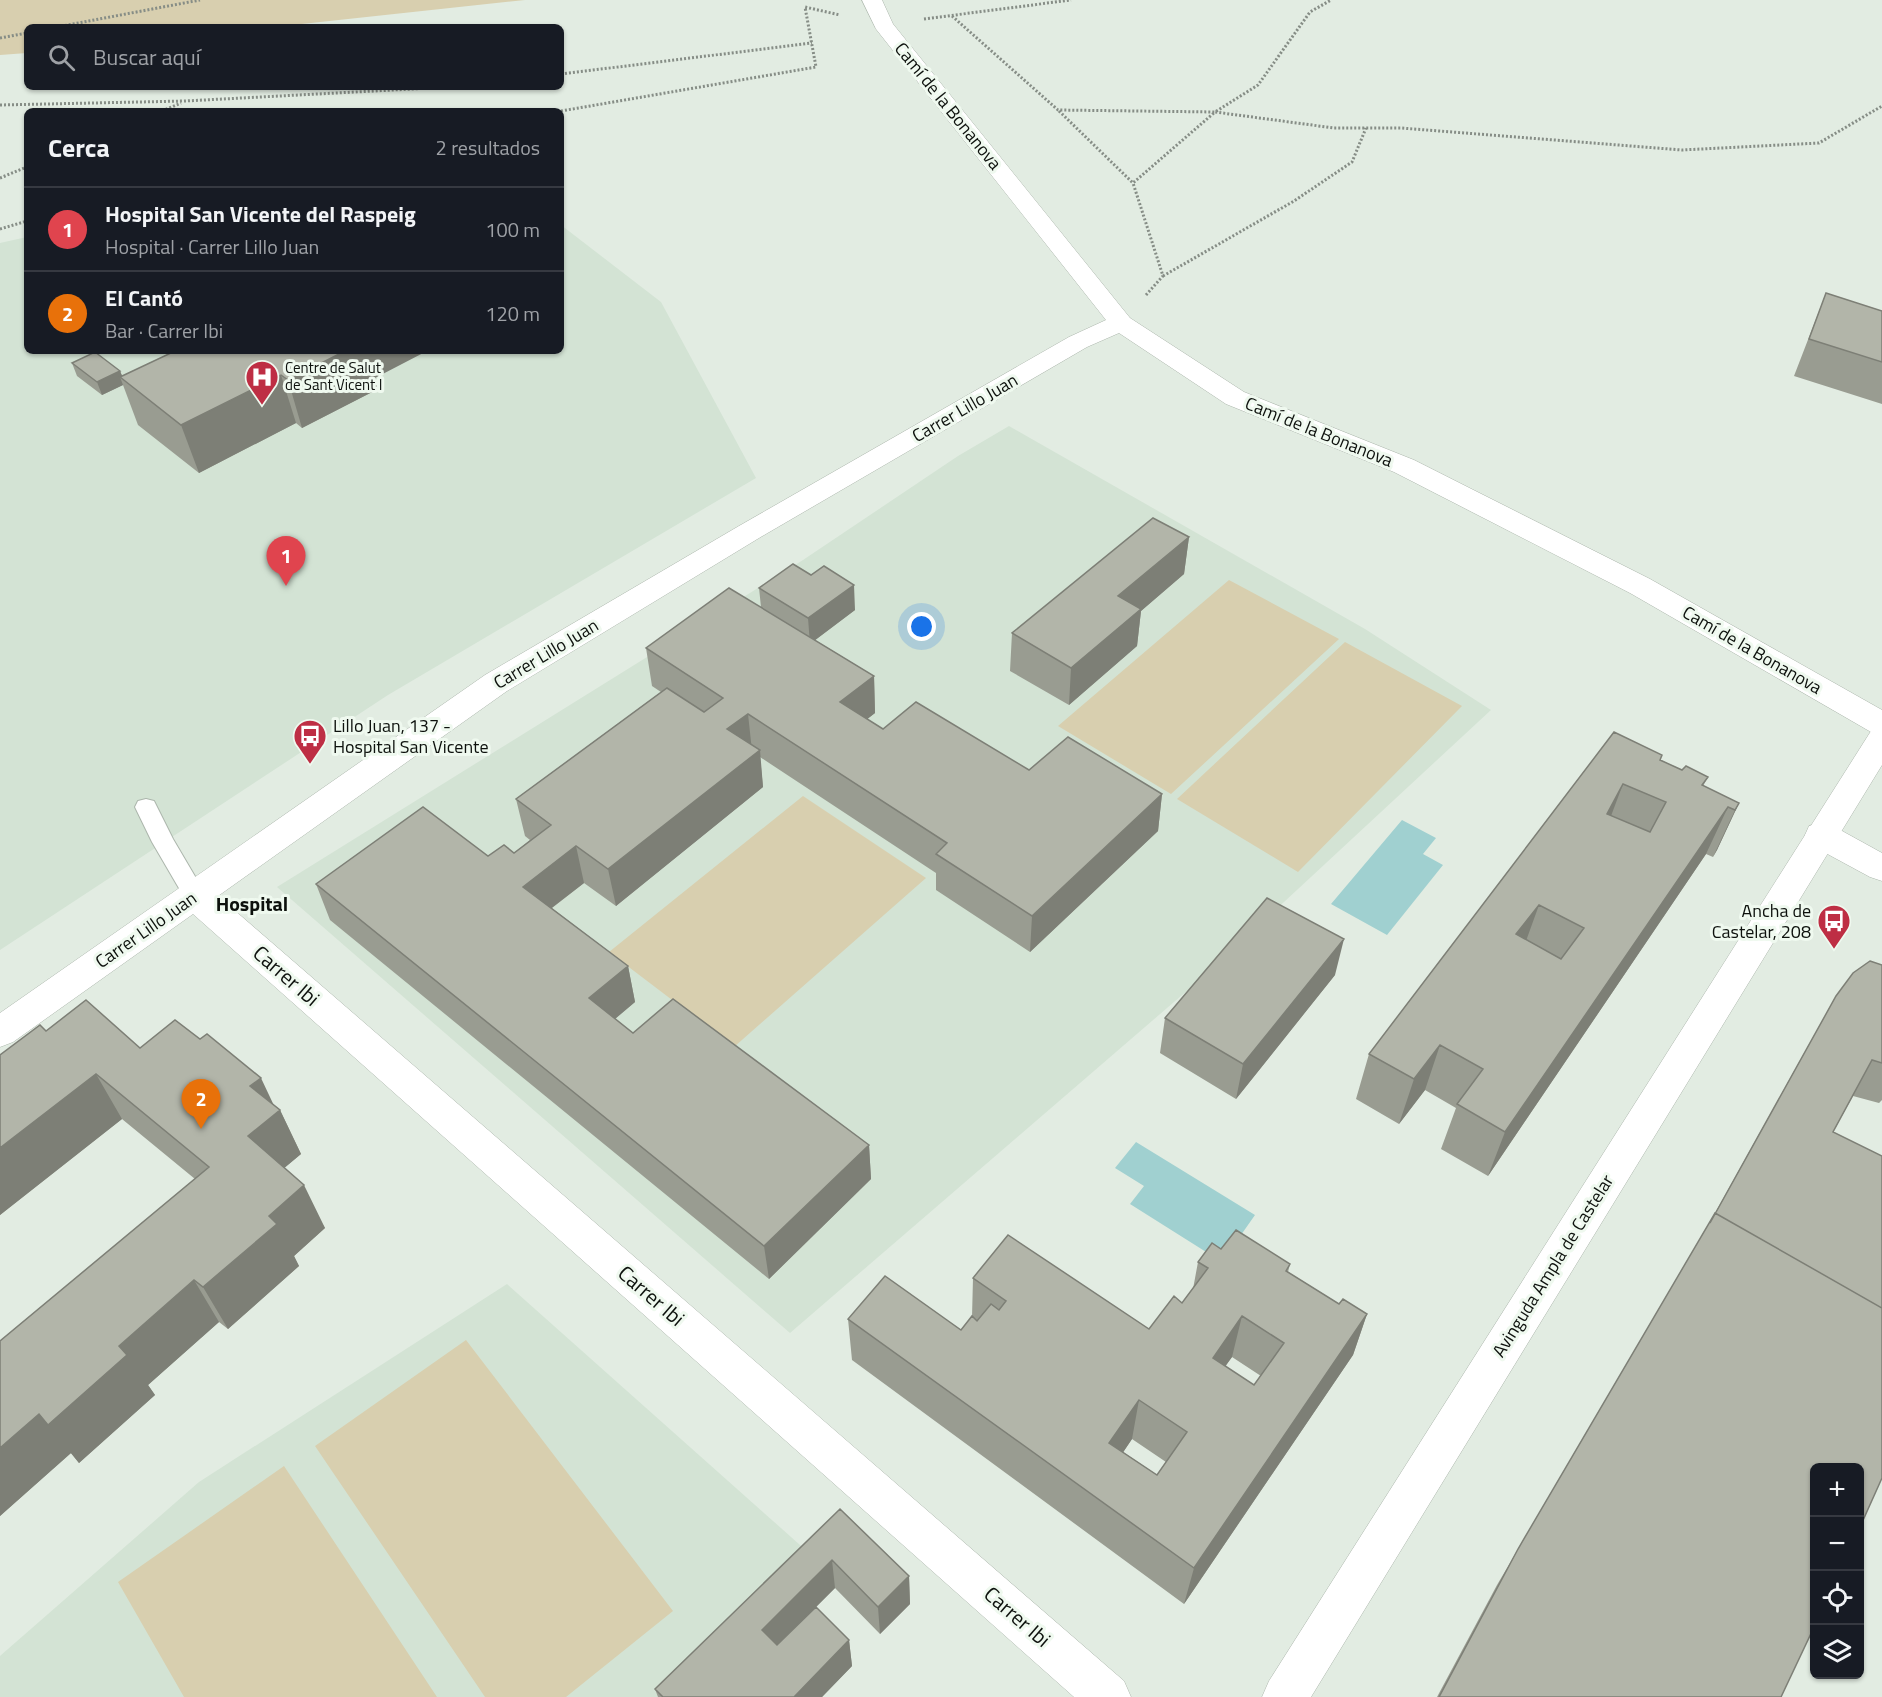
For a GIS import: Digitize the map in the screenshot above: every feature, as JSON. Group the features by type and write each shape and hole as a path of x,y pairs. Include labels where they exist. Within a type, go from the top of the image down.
{"street":[{"name":"Camí de la Bonanova","path":"872,0 883,25 1121,323 1235,398 1404,466 1640,586 1882,724"},
{"name":"Carrer Lillo Juan","path":"0,1032 496,683 760,526 1078,342 1121,323"},
{"name":"Avinguda Ampla de Castelar","path":"1285,1697 1882,740"},
{"path":"1821,835 1882,868"},
{"name":"Carrer Ibi","path":"195,896 1108,1697"}],"lane":[{"path":"146,807 163,842 195,896"}],"path":[{"path":"73,24 200,0"},
{"path":"564,110 816,67 805,7 883,25 1071,0"},
{"path":"1133,183 1215,112 1258,85 1310,12 1331,0"},
{"path":"951,16 1058,110 1133,183 1162,276"},
{"path":"0,38 24,34"},
{"path":"564,74 812,43"},
{"path":"0,105 185,101 422,90"},
{"path":"169,108 185,101"},
{"path":"1058,110 1215,112 1334,128 1401,128 1682,150 1819,143 1882,106"},
{"path":"1121,323 1162,276 1294,201 1352,162 1366,128"},
{"path":"0,178 24,168"},
{"path":"0,229 24,222"}],"shaded area":[{"path":"0,0 525,0 302,24 24,24 24,53 0,55"},
{"path":"564,227 661,302 756,478 388,695 0,950 0,243 24,238 24,354 564,354"},
{"path":"1009,426 1365,629 1491,710 1203,977 790,1333 277,887 803,560 958,456"},
{"path":"1229,580 1339,639 1171,794 1058,726"},
{"path":"1345,642 1462,706 1298,872 1177,799"},
{"path":"803,796 926,878 734,1047 609,952"},
{"path":"507,1284 809,1553 665,1697 0,1697 0,1656 199,1482"},
{"path":"466,1340 673,1611 566,1697 485,1697 315,1446"},
{"path":"284,1466 437,1697 184,1697 118,1582"}],"water":[{"path":"1402,820 1436,838 1423,854 1443,865 1387,935 1331,904"},
{"path":"1136,1142 1255,1215 1222,1262 1130,1204 1144,1186 1115,1168"}],"building":[{"path":"1826,293 1882,311 1882,362 1809,339"},
{"path":"91,354 98,354 120,371 97,382 72,363"},
{"path":"169,354 339,354 288,380 281,375 181,425 120,377"},
{"path":"1153,518 1189,537 1118,596 1141,609 1071,668 1012,633"},
{"path":"793,564 811,575 824,566 854,585 808,618 759,588"},
{"path":"729,588 874,676 840,702 883,729 916,702 1029,770 1068,737 1162,794 1032,916 936,854 947,843 748,714 727,729 760,750 608,869 576,846 523,887 628,966 589,998 633,1033 673,999 869,1145 764,1246 316,884 423,807 488,856 504,845 514,853 551,825 516,799 667,688 704,712 723,698 646,648"},
{"path":"1614,732 1662,755 1660,760 1682,770 1686,766 1708,777 1702,785 1739,803 1735,810 1728,807 1505,1132 1457,1104 1483,1069 1440,1045 1414,1079 1369,1054","holes":["1623,784 1666,802 1650,832 1607,814","1539,905 1584,928 1561,959 1516,934"]},
{"path":"1267,898 1344,939 1243,1064 1165,1018"},
{"path":"1870,961 1882,965 1882,1063 1872,1060 1833,1132 1882,1156 1882,1308 1715,1213 1836,996 1853,973"},
{"path":"86,1000 140,1048 175,1020 200,1039 207,1034 261,1078 250,1086 280,1110 248,1136 304,1185 269,1216 277,1224 203,1287 194,1280 119,1346 127,1355 48,1425 39,1414 0,1448 0,1341 209,1167 96,1074 0,1148 0,1055 40,1025 46,1031"},
{"path":"1715,1213 1882,1308 1882,1478 1864,1518 1864,1463 1810,1463 1810,1636 1781,1697 1439,1697 1518,1549"},
{"path":"1236,1230 1290,1264 1286,1271 1339,1304 1343,1299 1367,1314 1194,1568 848,1319 885,1276 961,1330 972,1316 977,1321 991,1304 999,1310 1006,1301 973,1278 1008,1235 1149,1329 1174,1296 1182,1303 1208,1268 1198,1262 1212,1243 1221,1249","holes":["1242,1316 1284,1343 1254,1385 1213,1358","1139,1400 1187,1432 1157,1475 1109,1443"]},
{"path":"840,1509 909,1576 878,1607 832,1560 762,1630 777,1645 816,1607 849,1640 794,1697 663,1697 655,1689"}],"place":[{"name":"Centre de Salut de Sant Vicent I","path":"262,406"},
{"name":"Hospital San Vicente del Raspeig","path":"286,586"},
{"name":"Lillo Juan, 137 - Hospital San Vicente","path":"310,765"},
{"name":"Ancha de Castelar, 208","path":"1834,950"},
{"name":"El Cantó","path":"201,1129"}],"district":[{"name":"Hospital","path":"252,904"}]}
